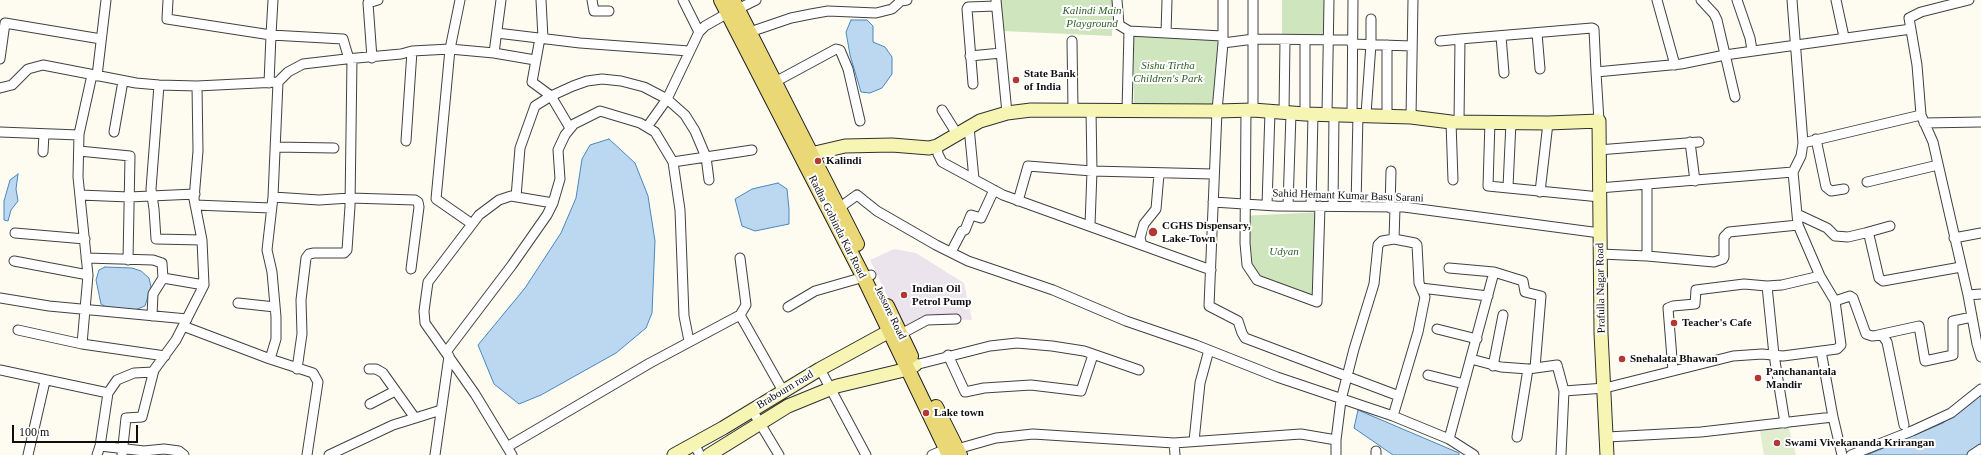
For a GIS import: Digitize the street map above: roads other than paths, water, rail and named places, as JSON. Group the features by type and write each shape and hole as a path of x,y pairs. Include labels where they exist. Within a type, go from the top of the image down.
{"main road":[{"name":"Radha Gobinda Kar Road","path":"721,0 733,7 868,276"},
{"name":"Jessore Road","path":"733,7 750,32 775,82 806,155 839,208 868,276 895,331"},
{"path":"895,331 953,452"}],"street":[{"path":"82,344 88,275 78,177 79,135 95,75 106,0"},
{"path":"168,0 167,19 271,35 343,39 350,59 350,198 346,252 314,253 309,254 306,258 300,300 302,334 297,369"},
{"path":"270,359 276,339 275,307 268,250 273,197 275,146 274,82 271,35 273,0"},
{"path":"372,58 368,3 378,0"},
{"path":"494,53 501,0"},
{"path":"541,0 541,38 535,60 532,82 551,96 570,128"},
{"path":"592,0 594,12 609,11"},
{"path":"683,0 699,32"},
{"path":"647,127 667,99 689,50 699,32 705,26 733,7 756,0"},
{"path":"750,32 791,18 828,11 876,13 892,9 901,1 907,0"},
{"path":"1117,0 1119,25 1129,31 1223,39 1328,40 1387,46 1412,46"},
{"path":"1166,33 1167,0"},
{"path":"1223,0 1223,39 1216,111 1213,174 1209,306 1238,321 1242,333 1246,338 1399,396"},
{"path":"1253,0 1254,39 1245,204 1245,243 1247,265 1257,280 1317,302 1316,206 1305,40"},
{"path":"1329,0 1328,40 1333,206"},
{"path":"1352,0 1352,42 1358,114 1356,206"},
{"path":"1411,117 1413,0"},
{"path":"1657,0 1675,64"},
{"path":"1701,0 1717,20 1735,97"},
{"path":"1737,0 1750,38 1752,50"},
{"path":"1564,391 1605,388 1733,356 1774,354 1783,356 1837,349 1842,346 1835,301 1820,276 1798,225 1794,172 1801,156 1803,142 1792,0"},
{"path":"1836,0 1844,37"},
{"path":"1969,0 1921,12 1909,18 1917,65 1923,119 1933,142 1981,357"},
{"path":"457,1 450,48 436,199 472,224"},
{"path":"973,84 967,8 996,3 1007,113"},
{"path":"1358,114 1371,44 1372,20"},
{"path":"0,59 5,23 101,39"},
{"path":"806,155 844,146 892,145 929,148 937,146 980,121 1007,113 1031,110 1250,110 1309,114 1387,115 1455,122 1548,123 1599,121 1593,28 1440,41"},
{"path":"1596,72 1675,64 1752,50 1911,29"},
{"path":"1127,111 1129,31"},
{"path":"497,33 580,43 689,50"},
{"path":"1536,33 1540,69"},
{"path":"1501,36 1504,73"},
{"path":"1285,40 1288,206"},
{"path":"1453,180 1460,40"},
{"path":"1072,41 1073,109"},
{"path":"1387,46 1387,115"},
{"path":"0,88 12,84 28,69 43,65 123,81 159,85 197,86 274,82 303,64 372,58 412,51 450,48 535,60"},
{"path":"775,82 836,49 840,50 848,69 860,122"},
{"path":"406,141 412,51"},
{"path":"970,56 1001,53"},
{"path":"516,197 520,148 530,116 535,106 551,96 587,80 602,79 621,81 644,87 667,99 685,115 694,131 706,157 709,180"},
{"path":"114,132 123,81"},
{"path":"159,85 151,189 156,239 202,240"},
{"path":"122,451 126,418 142,417 153,372 165,356 185,322 204,285 202,240 194,194 198,151 197,86"},
{"path":"942,110 957,134"},
{"path":"1090,225 1092,172 1091,110"},
{"path":"435,455 447,354 547,215 553,202 560,179 558,150 570,128 574,124 600,111 621,116 655,132 674,162 680,210 684,316 689,341"},
{"path":"1267,206 1270,111"},
{"path":"1803,142 1923,119 1981,122"},
{"name":"Prafulla Nagar Road","path":"1599,121 1598,150 1601,333 1605,388 1607,455"},
{"path":"1490,122 1488,186 1508,187 1540,192 1599,192 1794,172"},
{"path":"1508,187 1511,122"},
{"path":"1540,192 1548,123"},
{"path":"969,127 974,180"},
{"path":"0,132 79,135"},
{"path":"43,152 44,134"},
{"path":"1816,139 1826,187 1831,191 1844,189"},
{"path":"1598,150 1694,142 1695,182"},
{"path":"275,146 334,148"},
{"path":"937,146 938,154 942,162 974,180 1018,201 1064,218 1090,225 1211,270"},
{"path":"674,162 752,150"},
{"path":"79,151 130,156 128,260"},
{"path":"1867,182 1938,165"},
{"path":"1018,201 1028,166 1092,172 1213,174"},
{"path":"1391,171 1394,239"},
{"path":"1142,245 1140,238 1144,224 1156,209 1159,174"},
{"path":"1647,186 1647,256"},
{"path":"951,252 962,231 965,230 971,215 981,218 994,190"},
{"path":"80,195 152,197 194,194"},
{"path":"839,208 858,195 877,211 951,252 997,272 1053,290 1126,321 1209,350 1341,400 1393,416 1450,439 1471,455"},
{"path":"273,197 319,200 350,198 415,200 418,202 419,207 411,268"},
{"path":"553,202 516,197 505,197 499,200 479,216 472,224 428,282 424,311 425,323 475,394 509,451 689,341 740,315 746,305 740,258"},
{"name":"Sahid Hemant Kumar Basu Sarani","path":"1213,202 1267,206 1356,206 1412,208 1600,233"},
{"path":"195,205 271,208"},
{"path":"1797,214 1827,228 1835,236 1848,237 1890,226"},
{"path":"1600,254 1647,256 1714,262 1723,259 1724,257 1724,237 1729,232 1798,225"},
{"path":"1865,233 1870,236 1879,278 1883,281 1961,267"},
{"path":"1954,238 1981,233"},
{"path":"15,234 85,239"},
{"path":"1336,455 1336,440 1341,400 1346,376 1374,284 1378,245 1382,241 1394,239 1415,243 1417,245 1421,288 1425,298 1418,332 1393,416"},
{"path":"86,258 153,260 162,263 163,278 153,294 152,316"},
{"path":"14,261 88,275"},
{"path":"1449,268 1494,272 1523,281 1525,292 1540,295 1542,297 1532,369 1517,437"},
{"path":"1450,439 1494,272"},
{"path":"788,307 815,291 868,276"},
{"path":"1673,371 1668,308 1670,306 1696,304 1696,290 1744,284 1767,286 1795,283 1820,276"},
{"path":"163,278 204,285"},
{"path":"1767,286 1774,354 1786,423"},
{"path":"1421,288 1488,296"},
{"path":"1968,295 1981,294"},
{"path":"1835,301 1850,296 1853,298 1866,334 1872,336 1919,326 1925,361 1953,355 1953,321 1972,317"},
{"path":"0,298 49,306 84,308 152,316 185,322 270,359 313,373 318,382 307,455"},
{"path":"238,303 275,307"},
{"path":"740,315 783,391"},
{"path":"1493,366 1503,315"},
{"path":"895,331 927,320 956,319"},
{"path":"1437,329 1477,339"},
{"path":"18,330 82,344 165,356"},
{"name":"Brabourn road","path":"674,455 697,450 752,410 783,391 820,369 895,331"},
{"path":"1878,334 1882,335 1887,342 1904,425"},
{"path":"709,455 788,406 831,389 948,355 990,346 1016,344 1052,346 1093,355 1138,370"},
{"path":"1194,441 1200,383 1209,350"},
{"path":"1821,351 1833,417 1842,455"},
{"path":"948,355 965,392 984,388 1031,385 1081,391 1093,355"},
{"path":"1471,359 1493,366 1532,369 1557,366 1564,391 1561,455"},
{"path":"369,369 383,373 415,418"},
{"path":"820,369 866,455"},
{"path":"0,370 45,381 108,393"},
{"path":"97,455 100,446 108,393 117,380 134,373 153,372"},
{"path":"1428,375 1464,384"},
{"path":"28,455 45,381"},
{"path":"1850,455 1912,431 1950,413 1981,389"},
{"path":"370,404 396,391"},
{"path":"330,455 392,425 441,410"},
{"path":"752,410 779,455"},
{"path":"1607,437 1701,432 1833,417"},
{"path":"932,455 953,452 996,438 1033,434 1174,443 1301,434 1336,440"},
{"path":"1174,443 1175,455"},
{"path":"100,446 122,451 144,453 172,450 179,451 184,455"},
{"path":"1972,455 1981,449"}],"water":[{"path":"851,20 867,20 873,26 873,42 885,47 892,57 892,74 882,88 870,93 861,92 850,55 846,32"},
{"path":"609,139 635,163 648,196 655,241 652,313 646,328 616,353 541,395 519,404 494,384 478,345 525,288 561,233 576,198 582,159 590,145"},
{"path":"18,174 16,189 18,201 11,210 8,221 4,220 4,201 10,180"},
{"path":"778,183 787,189 789,224 755,231 742,226 735,199 752,189"},
{"path":"105,267 132,268 141,271 149,278 151,287 145,306 135,310 106,307 101,304 96,280 99,270"},
{"path":"1981,389 1981,444 1967,455 1867,455 1943,423"},
{"path":"1358,410 1459,453 1459,455 1393,455 1354,428"}],"place":[{"name":"State Bank of India","path":"1016,80"},
{"name":"Kalindi","path":"818,161"},
{"name":"CGHS Dispensary, Lake-Town","path":"1153,232"},
{"name":"Indian Oil Petrol Pump","path":"904,295"},
{"name":"Teacher's Cafe","path":"1674,323"},
{"name":"Snehalata Bhawan","path":"1622,359"},
{"name":"Panchanantala Mandir","path":"1758,378"},
{"name":"Lake town","path":"926,413"},
{"name":"Swami Vivekananda Krirangan","path":"1777,443"}],"park label":[{"name":"Kalindi Main Playground","path":"1092,17"},
{"name":"Sishu Tirtha Children's Park","path":"1168,72"},
{"name":"Udyan","path":"1284,252"}]}
